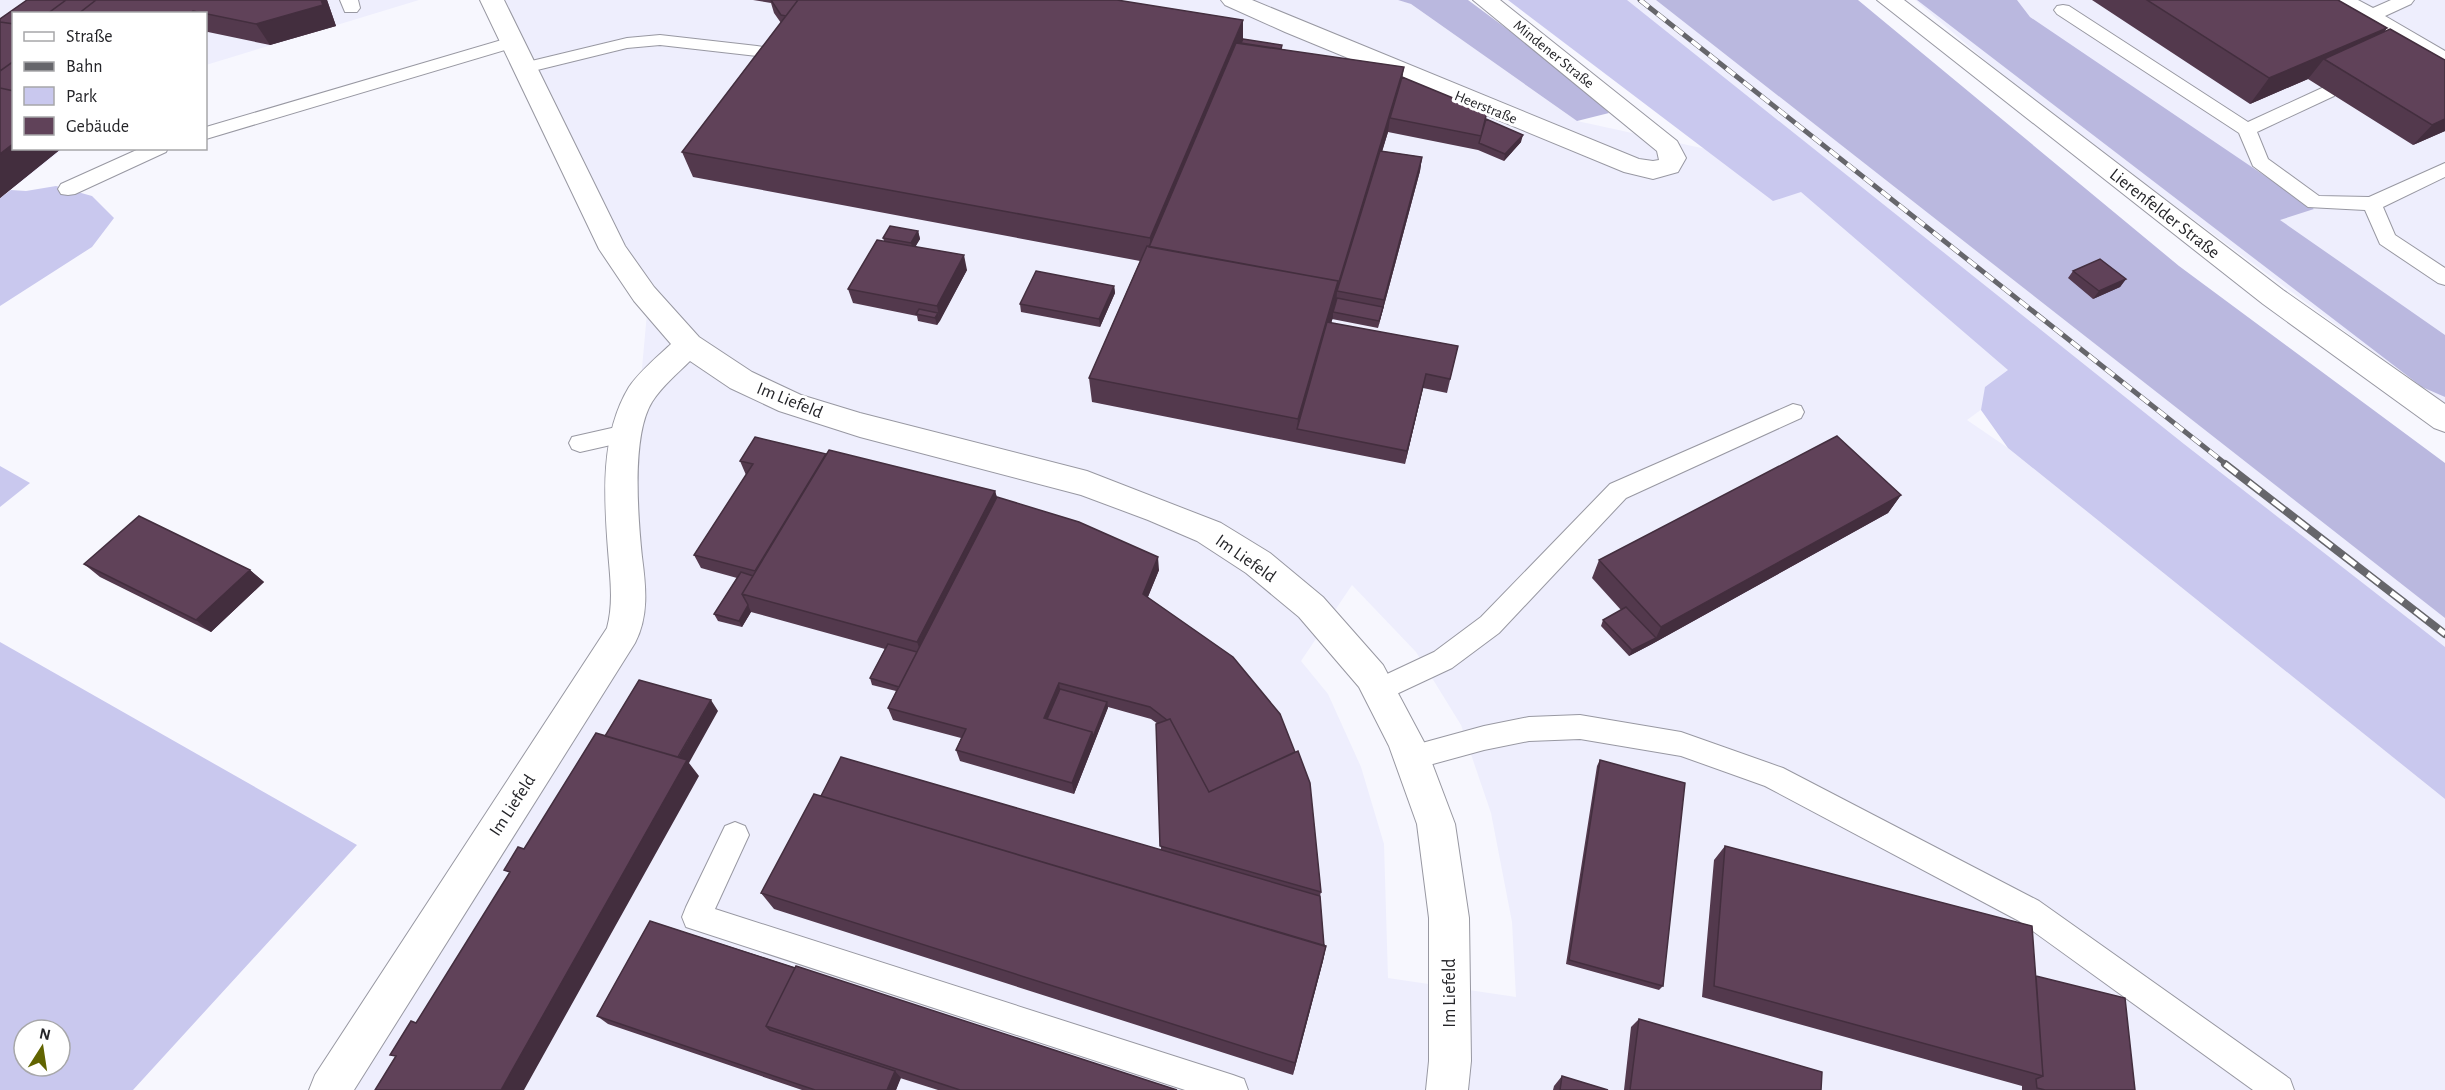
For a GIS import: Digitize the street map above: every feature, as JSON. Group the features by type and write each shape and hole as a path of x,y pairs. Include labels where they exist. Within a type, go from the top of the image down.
{"street":[{"name":"Im Liefeld","path":"492,0 613,249 644,294 689,345 741,380 790,403 860,425 1087,484 1209,532 1258,563 1311,607 1371,676 1412,758 1436,824 1449,918 1450,1061 1447,1090"},
{"name":"Heerstraße","path":"1233,0 1293,27 1632,166 1653,170 1669,166 1673,158 1668,147 1623,109"},
{"name":"Mindener Straße","path":"1485,0 1623,109"},
{"name":"Lierenfelder Straße","path":"1889,0 2273,297 2445,420"},
{"name":"Im Liefeld","path":"330,1090 623,633 630,606 623,526 625,434 631,411 640,394 689,345"}],"lane":[{"path":"2346,0 2445,58"},
{"path":"2372,15 2405,0"},
{"path":"2063,10 2247,129 2260,162 2315,202 2372,204 2445,170"},
{"path":"525,68 627,43 660,40 758,51"},
{"path":"207,133 512,42"},
{"path":"416,72 422,90"},
{"path":"2247,129 2328,92"},
{"path":"68,189 155,150"},
{"path":"2372,204 2387,239 2445,278"},
{"path":"1378,690 1443,660 1490,625 1618,491 1793,412"},
{"path":"580,443 625,434"},
{"path":"1412,758 1484,738 1530,729 1580,727 1682,744 1773,777 2029,911 2278,1090"},
{"path":"735,835 696,917 1233,1090"}],"shaded area":[{"path":"0,0 419,0 207,65 207,12 12,12 12,150 62,150 0,198"},
{"path":"504,0 1398,0 1411,4 1577,121 1706,149 1746,134 2031,373 1967,420 2008,448 2445,799 2445,1090 338,1090 628,635 636,434 649,291 620,245","holes":["1352,585 1416,652 1461,725 1491,813 1512,922 1516,997 1388,978 1384,844 1361,767 1328,694 1301,661"]},
{"path":"1398,0 1468,0 1569,75 1609,113 1577,121 1411,4"},
{"path":"1598,0 1692,0 2445,598 2445,700"},
{"path":"1656,0 1858,0 2179,266 2445,463 2445,618"},
{"path":"1915,0 2445,0 2445,405 2030,99"},
{"path":"1917,0 2017,0 2030,17 2314,209 2280,220 2445,335 2445,397 2422,387"}],"green space":[{"path":"1508,0 1627,0 2184,444 2445,647 2445,799 2008,448 1981,410 1985,387 2008,370 1801,192 1773,201"},
{"path":"56,186 92,196 114,218 92,247 0,306 0,198 11,190 26,191"},
{"path":"0,466 30,483 0,507"},
{"path":"0,642 357,845 133,1090 0,1090"}],"building":[{"path":"27,0 66,0 50,12 12,12 12,24 0,22 0,19"},
{"path":"66,0 96,0 81,12 50,12"},
{"path":"96,0 321,0 323,5 256,24 207,14 207,12 193,11 81,12"},
{"path":"771,0 798,0 786,16 781,15"},
{"path":"798,0 1117,0 1243,20 1150,238 682,152"},
{"path":"2147,0 2338,0 2387,28 2269,78"},
{"path":"0,22 12,24 12,62 0,71"},
{"path":"2390,29 2445,60 2445,119 2432,125 2324,59"},
{"path":"1243,39 1282,45 1281,49 1241,43"},
{"path":"1236,43 1404,67 1338,285 1338,281 1149,247"},
{"path":"12,62 12,91 0,88 0,71"},
{"path":"1402,77 1487,112 1481,136 1390,118"},
{"path":"0,88 12,91 12,145 0,154"},
{"path":"1486,119 1523,135 1505,154 1479,143"},
{"path":"1380,151 1422,157 1384,300 1337,291"},
{"path":"890,226 918,231 911,243 883,238"},
{"path":"877,240 964,255 937,306 848,289"},
{"path":"1147,246 1338,281 1298,419 1089,378"},
{"path":"2100,259 2126,279 2099,291 2073,271"},
{"path":"1036,271 1114,286 1099,319 1020,304"},
{"path":"1337,298 1383,307 1379,321 1333,312"},
{"path":"919,309 938,313 935,318 916,314"},
{"path":"1327,322 1458,346 1450,379 1426,374 1407,451 1297,429"},
{"path":"1837,436 1901,495 1661,627 1599,560"},
{"path":"755,437 826,454 755,571 694,555 753,464 740,461"},
{"path":"829,450 995,491 917,642 742,594"},
{"path":"997,497 1079,522 1158,557 1143,594 1233,657 1280,714 1295,752 1209,792 1170,719 1167,720 1150,707 1059,683 1044,718 1092,732 1072,783 956,750 966,729 888,708"},
{"path":"139,516 250,570 196,620 84,564"},
{"path":"741,572 753,576 742,594 748,605 739,621 714,614"},
{"path":"1626,607 1656,638 1632,650 1603,620"},
{"path":"888,644 917,652 899,687 870,678"},
{"path":"639,680 711,700 678,757 605,736"},
{"path":"1060,689 1107,702 1093,737 1092,732 1047,719"},
{"path":"1170,719 1209,792 1298,751 1310,783 1321,892 1160,846 1156,724"},
{"path":"596,733 687,760 501,1090 375,1090 396,1056 390,1055 411,1021 416,1023 510,872 504,870 518,847 524,849"},
{"path":"841,757 1320,896 1324,946 821,796"},
{"path":"1600,760 1685,783 1663,986 1569,960"},
{"path":"814,794 1326,946 1295,1063 761,893"},
{"path":"1725,846 2032,926 2043,1076 1714,986"},
{"path":"650,921 795,968 766,1026 770,1030 895,1071 887,1090 815,1090 597,1016"},
{"path":"796,966 1177,1090 960,1090 766,1026"},
{"path":"2036,976 2125,998 2135,1090 2045,1090 2037,1088 2036,1079 2043,1076"},
{"path":"1639,1019 1822,1072 1821,1090 1630,1090"},
{"path":"1562,1076 1608,1090 1560,1090"}],"railway":[{"path":"1640,0 2227,465"},
{"path":"2225,464 2445,634"}]}
